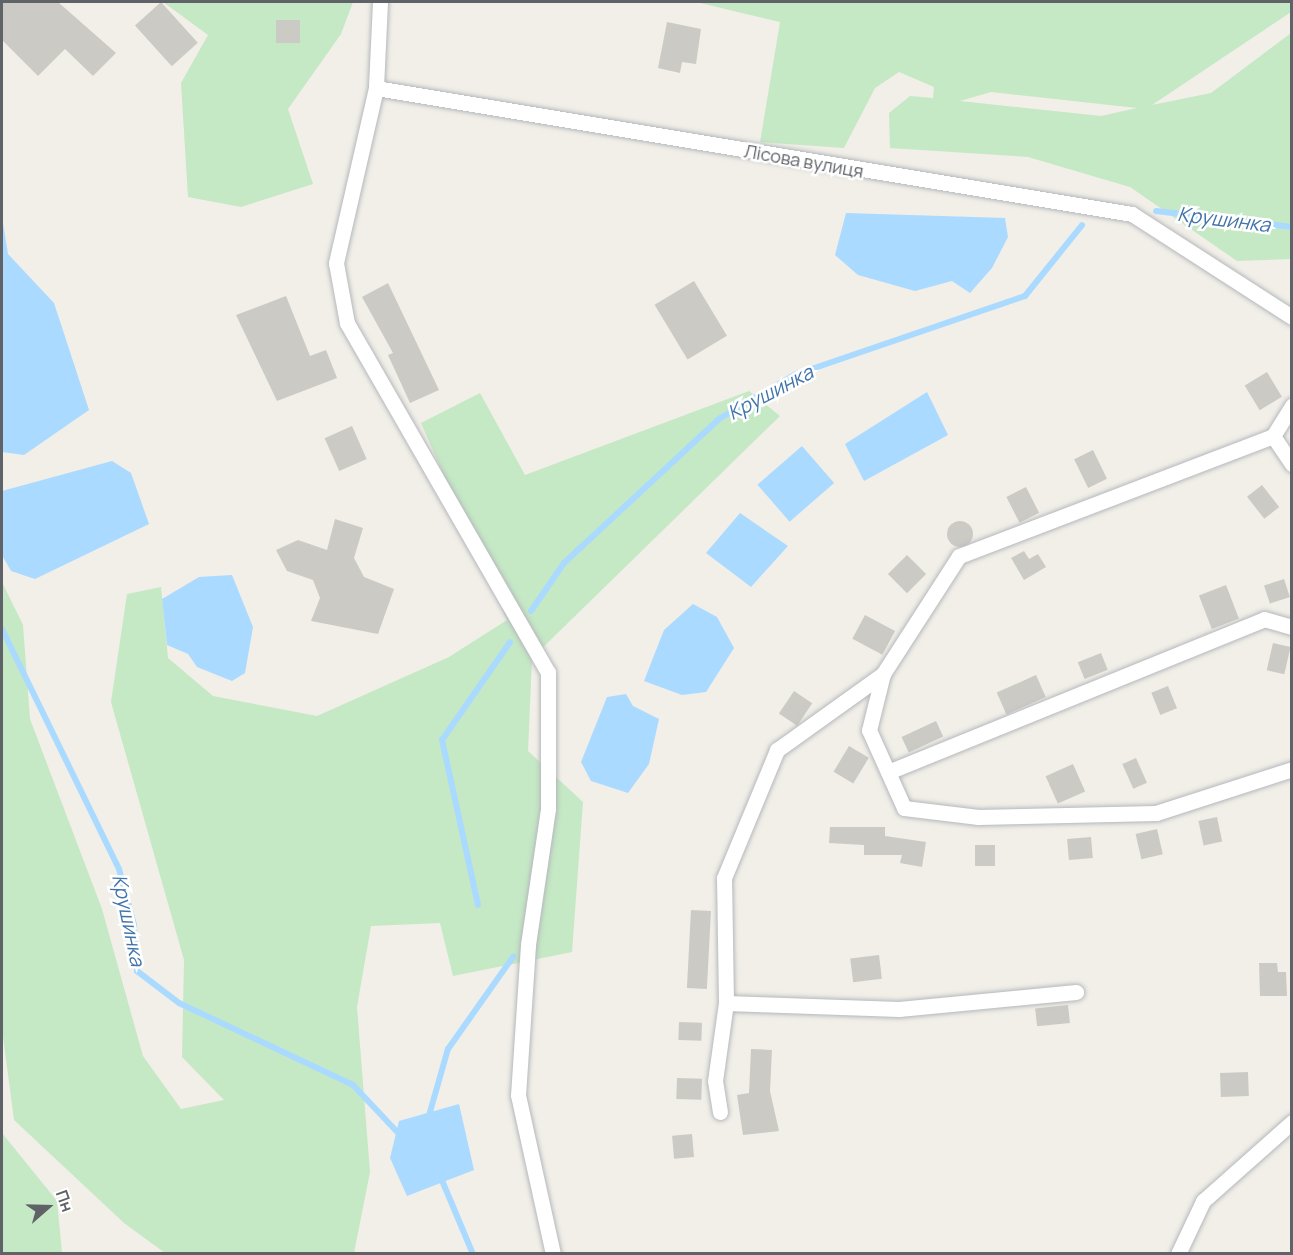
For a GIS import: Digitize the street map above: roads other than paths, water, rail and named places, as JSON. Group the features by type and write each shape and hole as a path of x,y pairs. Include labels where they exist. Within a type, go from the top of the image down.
{"street":[{"path":"380,2 376,88 336,263 347,323 548,672 548,809 528,945 518,1095 553,1254"},
{"name":"Лісова вулиця","path":"376,88 1132,214 1292,317"},
{"path":"1292,405 1273,436 959,556 883,674 869,730 904,808 978,817 1156,813 1292,769"},
{"path":"1273,436 1292,464"},
{"path":"888,772 1264,619 1292,627"},
{"path":"720,1112 715,1081 726,1003 724,878 777,750 883,674"},
{"path":"726,1003 899,1009 1076,992"},
{"path":"1178,1254 1203,1201 1292,1122"}],"water":[{"path":"846,213 1005,218 1008,237 992,268 970,293 952,281 915,291 858,275 835,255"},
{"path":"2,217 8,254 54,303 89,410 24,455 2,452"},
{"path":"927,392 948,435 864,481 845,444"},
{"path":"802,446 834,483 790,522 757,485"},
{"path":"112,461 131,473 149,524 35,579 11,571 2,555 2,491"},
{"path":"740,513 788,546 751,587 706,553"},
{"path":"232,575 253,627 245,673 232,681 197,667 188,654 167,645 162,599 199,577"},
{"path":"693,604 717,617 734,648 706,692 682,695 644,681 664,630"},
{"path":"626,694 633,706 659,719 649,764 628,793 591,781 581,762 607,697"},
{"path":"459,1104 474,1170 407,1196 390,1158 399,1121"}],"waterway":[{"name":"Крушинка","path":"1156,211 1292,227"},
{"name":"Крушинка","path":"531,611 564,563 719,419 794,375 1025,296 1082,225"},
{"name":"Крушинка","path":"2,629 119,869 134,925 137,971 179,1003 353,1085 401,1136"},
{"name":"Крушинка","path":"478,905 442,740 510,642"},
{"name":"Крушинка","path":"428,1119 448,1049 513,957"},
{"name":"Крушинка","path":"441,1178 473,1254"}]}
